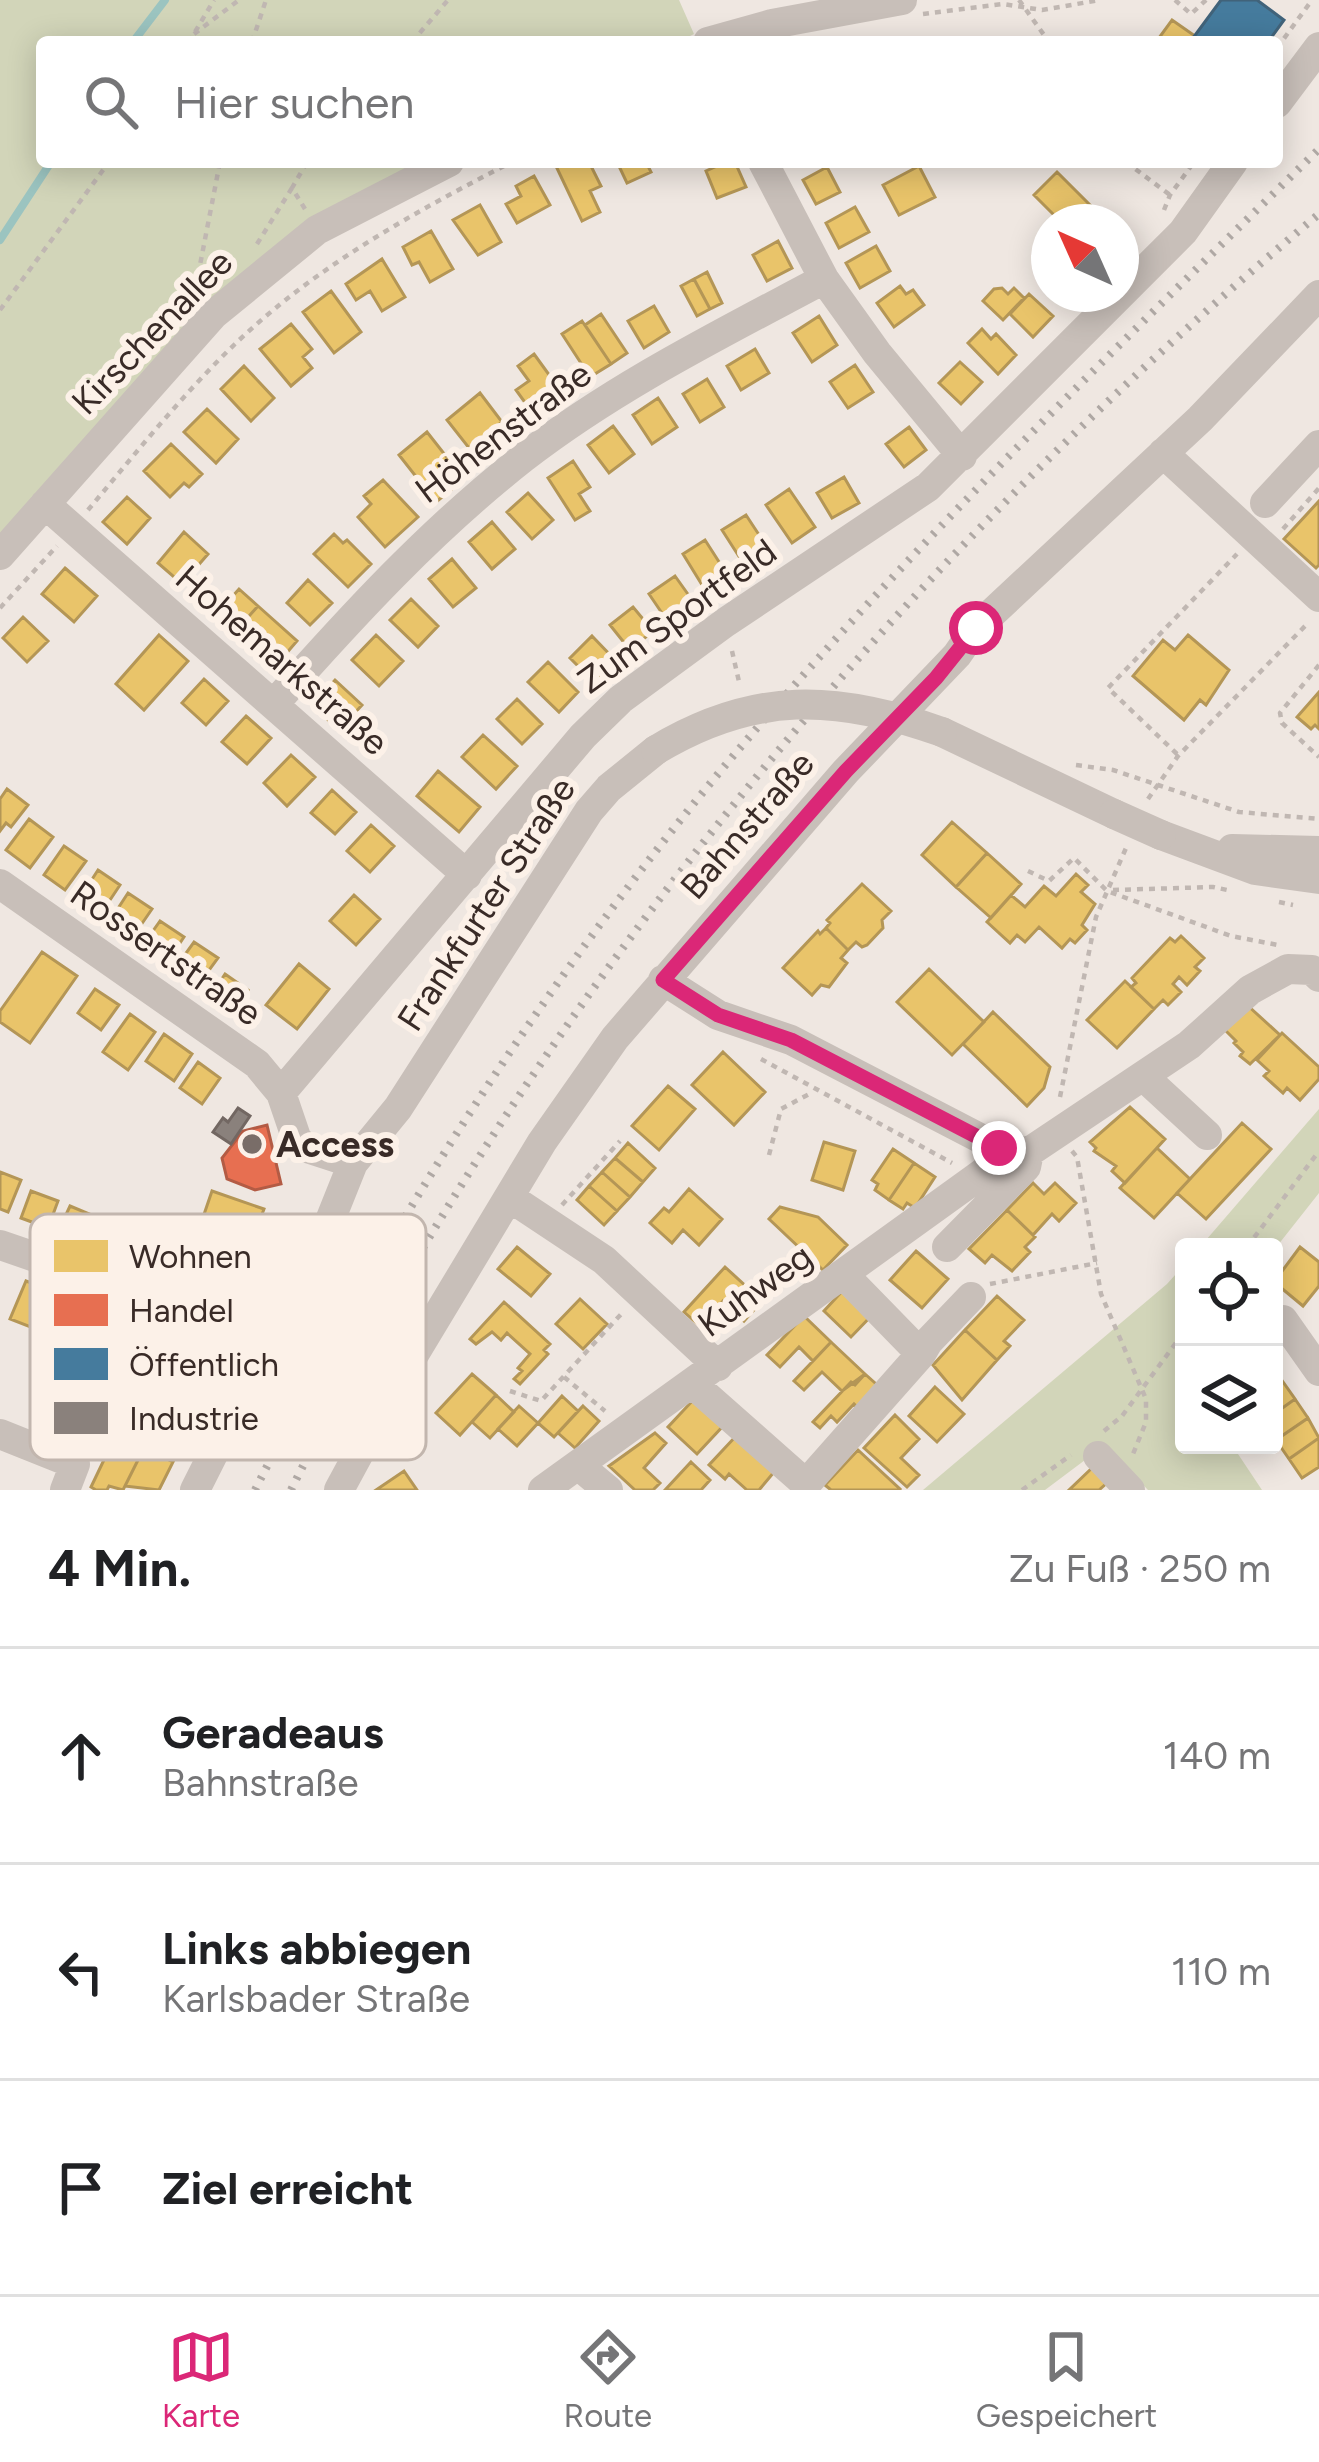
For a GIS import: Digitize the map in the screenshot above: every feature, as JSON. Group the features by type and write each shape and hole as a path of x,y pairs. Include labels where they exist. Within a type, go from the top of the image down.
{"street":[{"path":"731,36 772,24 907,8"},
{"path":"1283,95 1319,47"},
{"name":"Kirschenallee","path":"0,554 213,315 317,230 437,168"},
{"path":"766,168 824,279 877,353 962,456"},
{"name":"Zum Sportfeld","path":"280,1094 584,736 621,699 726,622 908,504 962,456 1183,232 1230,168"},
{"name":"Höhenstraße","path":"274,704 398,569 526,456 659,367 824,279"},
{"name":"Bahnstraße","path":"426,1335 603,1055 663,980 976,628 1163,453 1319,295"},
{"path":"1265,503 1319,445"},
{"path":"1163,453 1319,597"},
{"name":"Hohemarkstraße","path":"45,504 467,875"},
{"name":"Frankfurter Straße","path":"333,1214 353,1163 398,1108 580,825 609,788 656,750 714,719 777,704 872,710 942,732 1037,777 1122,827 1190,845"},
{"path":"1190,845 1288,854 1319,851"},
{"path":"1190,845 1255,870 1319,879"},
{"name":"Rossertstraße","path":"0,884 257,1064 280,1094"},
{"name":"Kuhweg","path":"543,1490 978,1177 1144,1077 1189,1045 1250,990 1278,973 1301,968 1319,977"},
{"path":"663,980 718,1015 791,1040 1021,1152 1026,1167 947,1247"},
{"path":"1144,1077 1207,1135"},
{"path":"280,1094 297,1140 353,1163"},
{"path":"509,1198 604,1260 640,1294 706,1375 779,1481 806,1484 970,1297"},
{"path":"0,1245 30,1255"},
{"path":"842,1274 921,1354"},
{"path":"1283,1321 1317,1362"},
{"path":"0,1434 30,1446"},
{"path":"1095,1445 1126,1486"},
{"path":"65,1460 75,1464 65,1490"},
{"name":"Frankfurter Straße","path":"195,1490 210,1460"},
{"name":"Bahnstraße","path":"339,1490 355,1460"},
{"path":"578,1465 608,1490"}],"path":[{"path":"194,34 214,0"},
{"path":"194,34 239,0"},
{"path":"254,36 264,4 256,0"},
{"path":"417,36 448,0"},
{"path":"907,8 1020,2 1042,10 1100,0"},
{"path":"1175,0 1191,14 1206,0"},
{"path":"1283,40 1312,0"},
{"path":"1020,2 1045,36"},
{"path":"0,310 105,168"},
{"path":"213,315 200,266 219,168"},
{"path":"304,168 292,188 317,230"},
{"path":"0,608 245,335 324,272 393,226 501,168"},
{"path":"1134,168 1170,195"},
{"path":"1178,756 1108,688 1319,488"},
{"path":"1154,786 1319,613"},
{"path":"726,622 746,710"},
{"path":"1319,665 1280,713 1282,722 1319,757"},
{"path":"1037,777 1074,764 1113,770 1239,812 1319,820"},
{"path":"1122,827 1096,917 1057,1132 1077,1157 1101,1294 1142,1388 1146,1422 1126,1486"},
{"path":"1028,871 1049,881 1074,858 1107,891 1231,936 1286,946"},
{"path":"1107,891 1214,887 1233,891"},
{"path":"1273,901 1293,905"},
{"path":"753,1054 978,1177"},
{"path":"815,1090 820,1054"},
{"path":"769,1155 781,1109 815,1090"},
{"path":"547,1222 620,1141"},
{"path":"1254,1238 1319,1151"},
{"path":"970,1297 996,1282 1096,1263"},
{"path":"510,1391 541,1401 640,1294"},
{"path":"1022,1490 1095,1445 1175,1344"},
{"path":"564,1377 628,1430"}],"green space":[{"path":"0,0 679,0 694,34 690,36 36,36 36,168 414,168 316,216 0,534"},
{"path":"1319,1109 1319,1193 1283,1239 1208,1238"},
{"path":"1175,1275 1175,1454 1238,1454 1262,1490 1148,1490 1105,1445 1045,1490 923,1490"}],"building: Wohnen":[{"path":"1172,20 1195,36 1160,36"},
{"path":"557,168 592,168 601,186 590,191 600,212 582,221"},
{"path":"620,168 649,168 651,172 627,183"},
{"path":"738,168 746,187 717,198 706,171"},
{"path":"828,168 840,192 816,204 803,180"},
{"path":"920,168 935,197 899,215 883,185"},
{"path":"1057,172 1089,204 1043,204 1034,195"},
{"path":"534,176 550,205 517,223 506,204 521,196 516,186"},
{"path":"480,205 501,242 478,255 453,220"},
{"path":"855,207 869,232 839,248 826,223"},
{"path":"431,231 453,269 430,282 419,262 412,265 403,247"},
{"path":"778,241 792,268 767,281 753,255"},
{"path":"876,246 890,271 860,288 846,263"},
{"path":"382,259 405,297 382,311 370,291 356,300 346,284"},
{"path":"707,272 722,303 710,309 694,279"},
{"path":"694,279 710,309 697,316 681,286"},
{"path":"900,286 906,294 913,290 924,305 894,327 877,303"},
{"path":"1002,288 1008,294 1014,288 1024,298 1003,320 983,301 994,289"},
{"path":"331,291 361,332 334,353 303,312"},
{"path":"1029,294 1031,312 1053,316 1033,337 1010,314"},
{"path":"654,306 669,332 644,348 628,321"},
{"path":"601,314 627,353 611,364 585,325"},
{"path":"819,316 837,345 812,362 793,333"},
{"path":"582,321 611,364 590,377 562,334"},
{"path":"291,324 312,349 303,357 312,368 291,386 260,349"},
{"path":"982,329 991,339 996,334 1016,355 998,374 968,343"},
{"path":"755,349 769,373 741,390 727,366"},
{"path":"534,354 563,394 534,415 516,390 529,381 518,366"},
{"path":"960,362 982,382 961,404 939,383"},
{"path":"855,365 873,392 848,408 830,382"},
{"path":"244,366 274,398 251,421 221,389"},
{"path":"707,379 724,407 700,422 683,394"},
{"path":"480,393 502,422 469,448 447,420"},
{"path":"658,398 677,427 652,444 633,415"},
{"path":"207,409 238,439 216,463 184,432"},
{"path":"613,426 634,454 609,473 588,445"},
{"path":"909,427 926,450 904,467 886,444"},
{"path":"427,432 464,479 436,502 399,455"},
{"path":"171,444 202,474 170,497 144,471"},
{"path":"573,461 590,487 579,494 590,511 575,520 548,478"},
{"path":"844,477 859,503 832,518 817,493"},
{"path":"383,480 418,517 385,547 358,517 371,504 364,496"},
{"path":"789,489 815,527 792,543 766,505"},
{"path":"528,493 553,520 532,539 507,512"},
{"path":"127,497 150,518 127,544 103,522"},
{"path":"1319,501 1319,565 1316,568 1284,539"},
{"path":"746,515 771,553 747,569 722,530"},
{"path":"492,522 515,549 492,569 469,542"},
{"path":"184,532 208,554 182,584 158,563"},
{"path":"334,534 371,564 348,587 314,554"},
{"path":"705,540 730,579 707,593 683,554"},
{"path":"452,559 476,588 453,607 429,579"},
{"path":"65,568 97,596 74,622 42,594"},
{"path":"675,576 695,604 668,622 649,594"},
{"path":"308,580 332,603 310,625 287,603"},
{"path":"239,589 258,606 233,634 214,617"},
{"path":"411,599 438,626 418,647 390,620"},
{"path":"258,606 297,641 272,670 233,634"},
{"path":"633,607 653,631 630,650 610,625"},
{"path":"23,617 48,641 27,662 3,638"},
{"path":"159,635 188,661 144,710 116,684"},
{"path":"376,635 403,661 379,686 352,660"},
{"path":"1188,635 1229,670 1206,705 1200,700 1184,720 1133,676 1163,640 1175,650"},
{"path":"592,636 615,660 593,681 570,658"},
{"path":"548,662 578,692 559,712 528,682"},
{"path":"204,679 228,701 206,725 182,703"},
{"path":"335,680 362,705 339,730 312,705"},
{"path":"1319,692 1319,729 1315,725 1311,729 1297,717"},
{"path":"517,699 542,724 522,744 497,719"},
{"path":"246,716 271,738 247,764 222,742"},
{"path":"483,735 517,766 496,789 462,757"},
{"path":"291,755 315,777 287,806 264,783"},
{"path":"438,771 480,807 459,832 417,796"},
{"path":"7,789 28,805 11,827 6,823 0,831 0,799"},
{"path":"332,790 356,812 335,834 311,813"},
{"path":"29,819 53,837 30,868 6,850"},
{"path":"952,822 987,853 956,887 922,855"},
{"path":"371,825 394,846 370,872 347,851"},
{"path":"64,846 86,861 65,890 44,875"},
{"path":"987,853 1021,884 991,918 956,887"},
{"path":"98,870 120,885 100,915 78,901"},
{"path":"1076,874 1088,885 1081,892 1095,904 1082,925 1087,930 1075,943 1070,939 1062,948 1039,927 1025,942 1017,935 1010,943 987,922 1011,895 1025,907 1044,886 1056,896"},
{"path":"862,884 891,911 867,945 856,942 848,950 826,928 827,920"},
{"path":"128,893 152,909 132,938 109,922"},
{"path":"354,895 380,919 356,945 330,921"},
{"path":"160,921 184,937 168,961 143,945"},
{"path":"826,928 848,950 841,958 847,963 829,987 821,985 812,995 783,968"},
{"path":"1181,936 1204,958 1195,967 1200,971 1187,985 1179,977 1173,984 1181,992 1168,1005 1163,1000 1154,1009 1131,987 1136,983 1132,978 1170,938 1175,942"},
{"path":"194,942 218,958 199,984 176,967"},
{"path":"42,952 77,976 30,1043 0,1022 0,1011"},
{"path":"299,964 329,989 297,1029 266,1005"},
{"path":"929,969 984,1022 952,1055 897,1002"},
{"path":"225,974 248,990 234,1009 212,994"},
{"path":"1125,981 1154,1009 1117,1048 1087,1020"},
{"path":"95,989 119,1005 101,1030 78,1013"},
{"path":"1246,1004 1280,1035 1250,1064 1224,1029"},
{"path":"993,1012 1050,1067 1044,1088 1027,1106 963,1044"},
{"path":"130,1014 155,1032 128,1070 103,1052"},
{"path":"1282,1033 1319,1067 1319,1079 1300,1100 1287,1088 1283,1093 1264,1076 1269,1071 1257,1060"},
{"path":"164,1034 192,1054 174,1081 146,1061"},
{"path":"723,1052 765,1092 734,1125 692,1085"},
{"path":"198,1062 220,1078 202,1104 180,1088"},
{"path":"668,1086 695,1109 659,1150 632,1126"},
{"path":"1130,1107 1165,1139 1125,1183 1112,1171 1116,1166 1094,1151 1090,1142"},
{"path":"1242,1123 1271,1149 1206,1219 1177,1193"},
{"path":"824,1142 855,1151 843,1190 812,1180"},
{"path":"628,1143 655,1168 643,1182 615,1158"},
{"path":"1157,1148 1190,1179 1154,1218 1120,1188"},
{"path":"893,1149 914,1163 889,1200 875,1190 878,1184 872,1180"},
{"path":"615,1158 643,1182 630,1197 602,1172"},
{"path":"914,1163 935,1177 915,1208 907,1203 903,1209 889,1200"},
{"path":"0,1172 21,1180 8,1212 0,1209"},
{"path":"602,1172 630,1197 617,1211 589,1186"},
{"path":"1033,1183 1044,1194 1055,1183 1076,1203 1059,1221 1052,1214 1033,1235 1007,1210"},
{"path":"589,1186 617,1211 604,1225 577,1200"},
{"path":"689,1189 722,1219 699,1245 683,1230 672,1243 650,1223 664,1208 669,1212"},
{"path":"31,1191 58,1201 53,1214 30,1214 30,1221 21,1218"},
{"path":"212,1191 264,1209 262,1214 204,1214"},
{"path":"70,1206 89,1214 66,1214"},
{"path":"780,1207 818,1217 847,1245 823,1270 769,1219"},
{"path":"1007,1210 1035,1237 1025,1247 1030,1252 1012,1271 992,1255 985,1263 969,1249"},
{"path":"517,1247 550,1274 531,1296 498,1269"},
{"path":"1300,1247 1319,1262 1319,1286 1303,1306 1283,1289 1283,1270"},
{"path":"916,1251 948,1279 922,1308 890,1280"},
{"path":"725,1267 762,1301 744,1321 723,1301 701,1327 684,1312"},
{"path":"26,1281 30,1282 30,1327 10,1319"},
{"path":"846,1287 874,1313 851,1337 824,1311"},
{"path":"997,1296 1024,1320 1004,1341 1010,1346 997,1360 965,1330"},
{"path":"580,1299 607,1324 583,1349 556,1324"},
{"path":"504,1302 550,1344 544,1350 548,1354 520,1384 514,1379 530,1354 507,1333 501,1340 492,1332 476,1344 470,1339"},
{"path":"804,1316 831,1342 813,1361 799,1347 780,1367 767,1355"},
{"path":"965,1330 997,1360 962,1400 933,1365"},
{"path":"831,1342 865,1374 842,1391 822,1372 804,1390 794,1381"},
{"path":"472,1374 496,1395 460,1435 436,1413"},
{"path":"865,1374 884,1391 863,1413 854,1404 837,1422 831,1416 820,1428 813,1422 851,1382 855,1385"},
{"path":"1283,1382 1295,1399 1283,1408"},
{"path":"935,1387 964,1414 937,1442 909,1416"},
{"path":"496,1395 514,1412 490,1438 472,1422"},
{"path":"562,1396 578,1411 554,1437 538,1423"},
{"path":"695,1398 724,1425 697,1454 668,1427"},
{"path":"1295,1399 1308,1418 1283,1435 1283,1408"},
{"path":"519,1406 538,1423 517,1446 498,1429"},
{"path":"583,1406 599,1421 575,1448 558,1433"},
{"path":"895,1415 919,1439 901,1458 919,1475 907,1487 864,1448"},
{"path":"1308,1418 1319,1438 1289,1459 1283,1450 1283,1435"},
{"path":"655,1433 666,1443 644,1468 660,1483 653,1490 635,1490 609,1466"},
{"path":"736,1436 775,1471 759,1490 747,1490 729,1474 725,1479 709,1465"},
{"path":"1319,1438 1319,1467 1302,1478 1289,1459"},
{"path":"858,1450 900,1489 831,1490 825,1485"},
{"path":"104,1460 138,1460 123,1490 91,1487"},
{"path":"138,1460 173,1462 159,1490 125,1486"},
{"path":"691,1462 710,1480 701,1490 665,1490"},
{"path":"1093,1467 1108,1482 1099,1490 1069,1490"},
{"path":"404,1471 417,1490 376,1490"}],"building: Handel":[{"name":"Access","path":"267,1125 281,1184 255,1190 227,1179 222,1158 243,1131"}],"building: Öffentlich":[{"path":"1221,0 1257,0 1284,20 1272,36 1194,36"}],"building: Industrie":[{"path":"238,1108 250,1116 231,1144 213,1132"}],"waterway":[{"path":"138,36 165,0"},
{"path":"0,240 47,168"}],"railway":[{"path":"407,1214 593,933 728,762 942,525 1319,149"},
{"path":"426,1245 495,1132 612,963 738,799 873,642 1015,492 1164,349 1319,214"},
{"path":"255,1490 271,1460"},
{"path":"291,1490 307,1460"}],"place":[{"name":"Access","path":"252,1144"}],"route":[{"path":"976,628 957,655 846,771 663,980 718,1015 791,1040 999,1148"}]}
